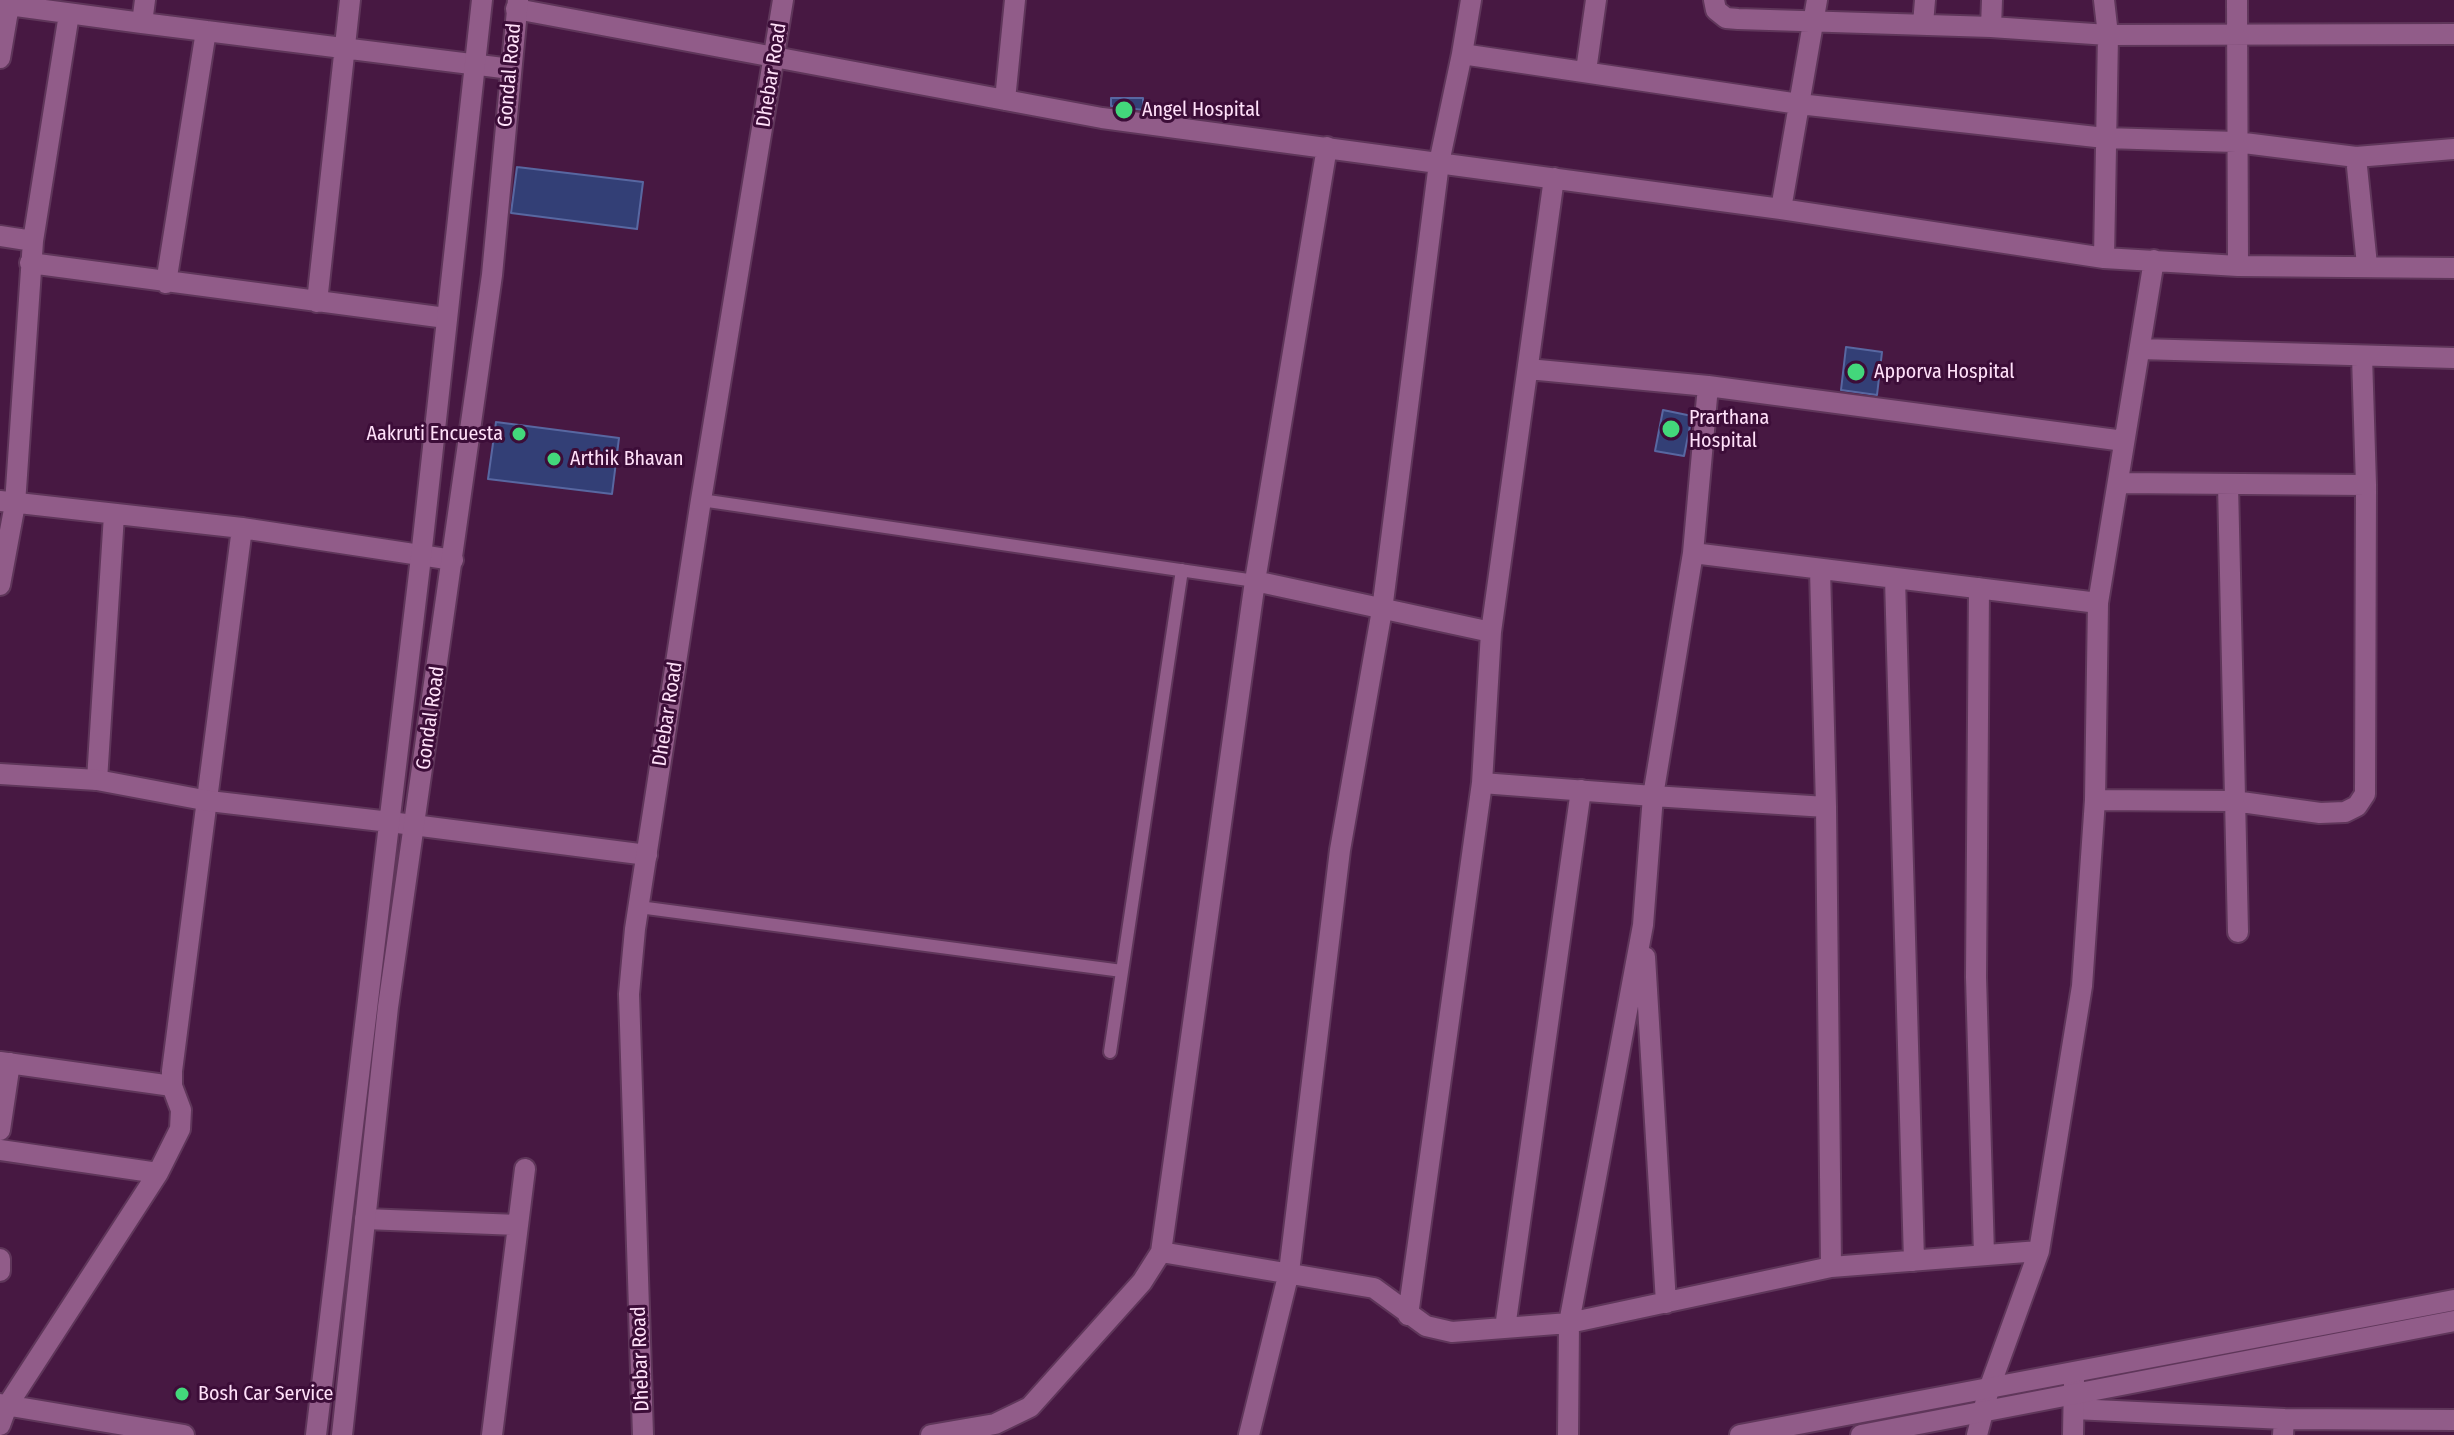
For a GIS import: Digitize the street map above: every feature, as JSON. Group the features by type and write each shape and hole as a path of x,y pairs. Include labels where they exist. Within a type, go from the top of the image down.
{"street":[{"path":"142,23 145,0"},
{"path":"317,302 350,0"},
{"name":"Gondal Road","path":"316,1435 421,557 482,0"},
{"name":"Dhebar Road","path":"643,1435 629,994 639,907 701,500 776,60 783,0"},
{"path":"1005,100 1015,0"},
{"path":"1249,1435 1289,1272 1340,850 1382,610 1439,163 1471,0"},
{"path":"1586,71 1596,0"},
{"path":"1714,0 1716,10 1726,18 1991,27 2108,35 2454,34"},
{"path":"1781,209 1817,0"},
{"path":"1923,24 1925,0"},
{"path":"1991,27 1992,0"},
{"path":"2104,0 2108,35 2104,258"},
{"path":"2237,0 2238,266"},
{"path":"0,58 5,4 511,69"},
{"path":"517,5 776,60 1102,118 1781,209 2104,258 2238,266 2454,268"},
{"name":"Gondal Road","path":"345,1435 388,1007 492,275 517,5"},
{"path":"0,585 30,263 69,14"},
{"path":"166,283 206,31"},
{"path":"1462,54 1799,104 2105,138 2236,142 2356,157 2454,149"},
{"path":"931,1435 995,1424 1030,1407 1142,1282 1161,1252 1255,581 1327,147"},
{"path":"2356,157 2367,265"},
{"path":"1408,1315 1482,783 1491,632 1554,178"},
{"path":"0,236 33,241"},
{"path":"1977,1435 1989,1389 2039,1251 2082,986 2095,800 2098,603 2154,260"},
{"path":"30,263 446,318"},
{"path":"2140,349 2454,358"},
{"path":"2095,800 2234,801 2320,813 2345,812 2357,806 2365,794 2366,485 2362,356"},
{"path":"1528,369 1708,386 2124,441"},
{"path":"1568,1435 1569,1323 1643,925 1653,796 1693,553 1708,386"},
{"path":"2118,483 2366,485"},
{"path":"2228,484 2238,932"},
{"path":"7,502 242,528 453,560"},
{"path":"97,780 114,515"},
{"path":"184,1435 141,1432 2,1411 158,1173 180,1129 181,1110 172,1086 242,528"},
{"path":"1693,553 2098,603"},
{"path":"1820,569 1831,1267"},
{"path":"1895,578 1914,1261"},
{"path":"1255,581 1491,632"},
{"path":"1979,588 1976,977 1984,1255"},
{"path":"0,774 97,780 209,801 416,824 647,855"},
{"path":"1482,783 1826,807"},
{"path":"1505,1328 1581,790"},
{"path":"1643,925 1666,1303"},
{"path":"0,1130 5,1062 172,1086"},
{"path":"0,1150 158,1173"},
{"path":"492,1435 525,1169"},
{"path":"365,1219 518,1225"},
{"path":"1161,1252 1374,1288 1391,1297 1408,1315 1426,1326 1452,1332 1569,1323 1831,1267 2039,1251"},
{"path":"0,1259 0,1271"},
{"path":"1740,1435 2454,1300"},
{"path":"1861,1435 1983,1411 2074,1401 2454,1321"},
{"path":"2073,1435 2074,1372"},
{"path":"2074,1401 2284,1427 2454,1420"}],"lane":[{"path":"701,500 1255,581"},
{"path":"1110,1052 1182,570"},
{"path":"639,907 1122,971"}],"building":[{"path":"1111,98 1143,98 1143,110 1111,106"},
{"path":"517,167 643,182 637,229 511,213"},
{"path":"1846,347 1882,352 1877,395 1841,390"},
{"path":"1663,410 1692,416 1684,456 1655,451"},
{"name":"Arthik Bhavan","path":"496,422 619,438 612,494 488,479"}],"place":[{"name":"Angel Hospital","path":"1124,110"},
{"name":"Apporva Hospital","path":"1856,372"},
{"name":"Prarthana Hospital","path":"1671,429"},
{"name":"Aakruti Encuesta","path":"519,434"},
{"name":"Arthik Bhavan","path":"554,459"},
{"name":"Bosh Car Service","path":"182,1394"}]}
